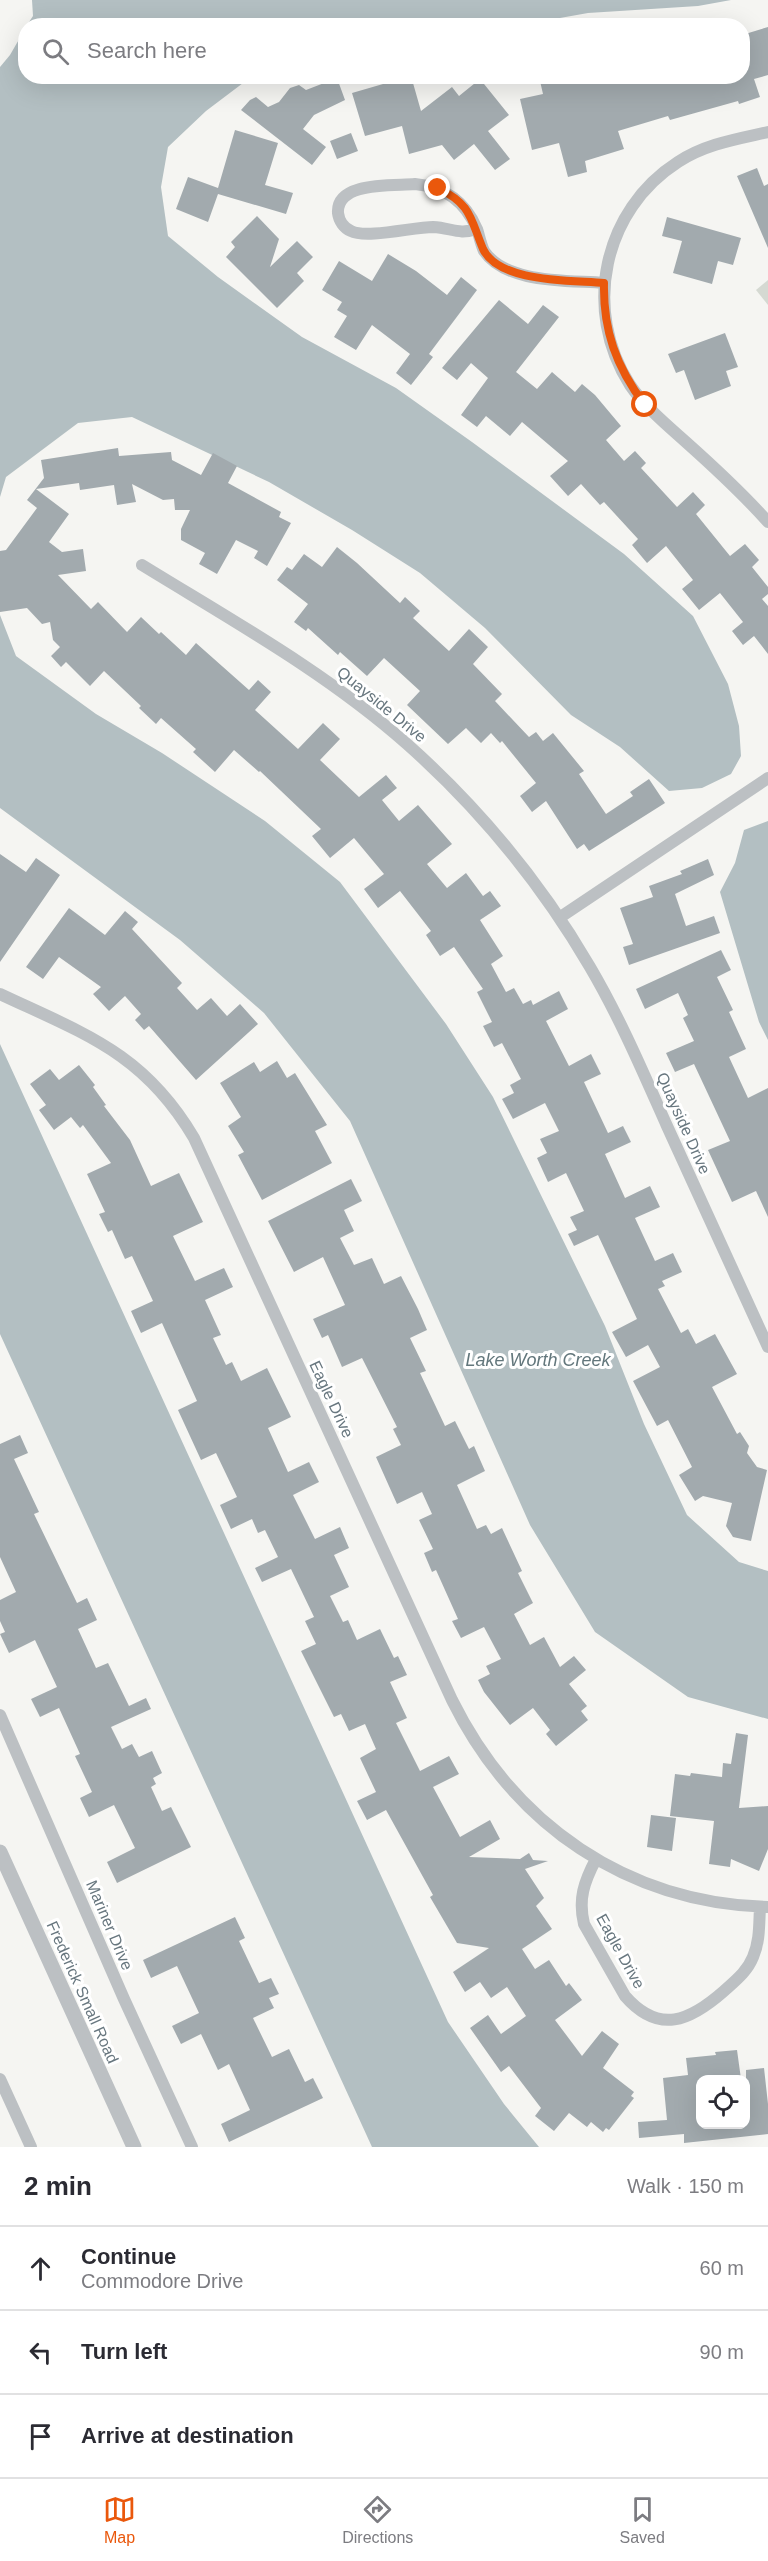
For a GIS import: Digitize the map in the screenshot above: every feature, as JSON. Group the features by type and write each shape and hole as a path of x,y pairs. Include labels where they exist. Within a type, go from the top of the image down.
{"street":[{"path":"768,132 700,150 659,175 642,192 628,211 617,232 609,255 604,283 604,307 610,342 631,386 645,405 711,465 768,522"},
{"path":"477,229 463,233 452,229 429,227 363,234 352,232 343,225 338,215 339,204 345,194 355,189 415,184 438,188 458,200 466,208 477,229 484,251 510,271 533,277 604,283"},
{"name":"Quayside Drive","path":"142,565 328,682 408,745 489,826 559,918 590,968 624,1031 768,1347"},
{"path":"559,918 768,777"},
{"name":"Eagle Drive","path":"0,994 113,1049 156,1084 183,1119 194,1138 464,1724 485,1758 526,1806 567,1840 596,1860 632,1878 670,1892 709,1901 764,1907 757,1946 748,1967 741,1976 697,2013 676,2020 653,2017 633,2006 584,1924 581,1911 583,1888 596,1860"},
{"name":"Mariner Drive","path":"0,1715 124,1999 192,2147"},
{"name":"Frederick Small Road","path":"0,1852 134,2147"},
{"path":"0,2079 31,2147"}],"shaded area":[{"path":"768,280 768,305 756,290"}],"water":[{"path":"32,0 731,0 698,6 588,13 560,18 32,18"},
{"path":"18,41 18,84 242,84 206,111 168,147 161,187 168,236 218,277 302,337 396,388 472,442 624,554 693,616 728,684 739,726 741,756 731,774 702,788 669,791 620,747 571,715 485,628 420,573 269,482 132,417 78,423 6,477 0,497 0,67"},
{"name":"Lake Worth Creek","path":"0,615 16,656 96,714 162,753 265,821 340,882 446,1024 493,1097 605,1326 644,1424 687,1515 739,1562 768,1571 768,1719 688,1697 595,1632 530,1525 350,1121 264,1013 180,940 0,808"},
{"path":"768,821 768,1040 759,1022 720,892 735,863 744,830"},
{"path":"0,1044 448,2022 504,2104 539,2147 372,2147 0,1334"}],"building":[{"path":"768,27 768,75 754,79 760,97 670,120 668,116 618,131 624,149 585,161 587,172 568,177 559,143 532,150 520,99 543,94 541,84 750,84 750,33"},
{"path":"322,84 339,84 345,100 314,115 303,129 326,147 312,165 241,110 256,97 268,107 279,102 290,88 299,85 306,90"},
{"path":"383,84 413,84 421,111 452,87 459,96 474,84 484,84 509,115 488,131 510,159 495,170 474,144 454,160 442,145 409,154 402,126 365,136 352,93"},
{"path":"235,130 278,143 265,185 293,193 286,214 218,194 208,222 176,209 188,177 218,188"},
{"path":"351,133 358,151 337,159 330,141"},
{"path":"757,168 764,186 768,184 768,248 737,176"},
{"path":"257,216 279,239 270,267 297,241 313,257 297,273 304,281 277,308 226,257 235,247 231,242"},
{"path":"667,217 741,238 733,265 718,261 712,284 673,273 682,241 662,236"},
{"path":"388,254 416,271 447,295 461,277 477,290 429,354 433,357 411,385 396,373 410,354 372,325 356,350 334,337 347,316 337,310 342,302 322,290 339,261 372,281"},
{"path":"499,300 528,324 543,305 559,317 516,372 537,389 552,372 575,392 582,384 595,395 621,426 606,440 624,461 635,451 646,463 641,468 677,507 693,492 705,505 696,514 730,556 745,544 759,560 752,567 768,587 768,594 762,599 768,606 768,654 754,636 743,645 732,631 743,622 720,593 699,610 682,589 693,580 666,546 647,563 632,545 638,539 604,502 600,505 581,484 568,496 550,476 568,461 522,422 510,436 486,416 477,427 461,415 488,378 471,363 457,380 442,368"},
{"path":"725,333 738,367 726,371 731,386 695,400 684,370 676,373 668,354"},
{"path":"118,448 119,456 171,452 172,460 201,475 213,453 237,466 228,483 281,512 279,517 291,523 267,566 254,558 258,551 236,540 217,574 199,564 205,553 181,540 181,529 190,510 175,510 174,499 163,500 132,484 136,502 117,505 114,485 80,490 79,483 36,489 69,514 49,542 62,552 83,549 86,571 58,575 91,609 98,602 127,632 141,617 186,655 196,643 249,690 258,680 271,692 255,710 298,749 323,723 340,739 320,760 359,797 386,775 397,788 382,800 399,821 418,805 452,844 427,864 447,888 466,873 483,896 490,891 501,906 480,920 503,956 491,964 506,992 514,988 523,1004 531,1000 533,1005 559,991 568,1009 546,1021 569,1066 591,1054 601,1074 584,1082 608,1133 623,1126 631,1142 605,1154 625,1198 650,1186 660,1207 635,1218 655,1261 673,1253 682,1272 662,1281 665,1286 658,1289 681,1333 688,1329 696,1344 715,1334 737,1374 712,1387 737,1434 740,1432 749,1446 747,1453 757,1467 767,1470 751,1541 733,1537 726,1526 732,1503 703,1496 695,1501 679,1475 692,1467 668,1420 657,1426 633,1381 660,1367 648,1345 626,1357 612,1332 637,1319 598,1235 574,1246 568,1234 577,1230 570,1217 584,1211 566,1173 548,1182 537,1158 547,1153 540,1139 559,1131 545,1103 513,1119 502,1099 514,1093 510,1085 521,1079 502,1043 494,1047 483,1026 492,1022 477,992 483,989 454,947 440,956 426,935 431,931 400,891 378,908 364,889 384,874 354,838 330,858 312,836 321,829 260,771 234,750 215,772 193,752 196,749 161,718 156,724 139,708 141,706 104,671 90,686 66,662 61,667 51,656 60,647 53,640 50,622 42,624 27,608 0,612 0,551 6,550 37,508 27,500 44,478 41,460"},
{"path":"337,547 400,603 405,597 420,611 413,618 449,651 469,629 488,647 473,664 502,694 495,701 529,737 536,732 543,741 553,733 584,771 579,774 606,814 633,796 630,792 649,779 665,803 589,851 584,844 577,849 546,801 532,812 520,796 536,783 502,741 500,743 491,733 481,743 466,728 448,744 407,705 420,691 384,658 367,676 340,652 338,655 308,628 306,631 294,622 308,604 277,580 287,567 292,570 304,554 322,567"},
{"path":"0,854 26,872 36,858 60,875 0,962"},
{"path":"708,859 714,875 675,894 686,926 714,916 720,933 629,965 623,947 633,944 620,908 653,897 649,886 682,874 680,871"},
{"path":"69,908 105,935 125,911 138,922 132,929 182,983 177,988 197,1010 211,998 227,1016 240,1004 258,1024 196,1080 149,1026 144,1030 135,1020 141,1014 125,996 109,1011 93,994 101,987 59,957 43,979 26,967"},
{"path":"721,950 731,970 717,977 733,1010 729,1012 746,1049 729,1057 748,1098 768,1088 768,1217 756,1191 732,1202 708,1150 730,1141 694,1064 675,1072 666,1053 694,1041 683,1018 688,1015 678,993 645,1009 636,989"},
{"path":"277,1061 287,1078 295,1073 327,1125 315,1131 332,1163 262,1200 238,1155 244,1152 228,1126 241,1117 220,1083 254,1062 260,1072"},
{"path":"79,1065 95,1085 93,1087 106,1105 104,1106 130,1140 151,1186 179,1173 203,1222 173,1236 195,1281 224,1268 233,1287 205,1300 221,1335 213,1338 226,1365 232,1362 241,1381 267,1368 291,1417 268,1428 288,1472 309,1462 319,1482 293,1495 315,1539 340,1527 349,1548 334,1555 349,1587 330,1596 343,1622 348,1620 357,1640 380,1629 394,1658 398,1656 407,1675 390,1682 407,1718 396,1723 420,1771 449,1756 459,1774 433,1787 460,1837 490,1820 500,1839 469,1857 520,1859 529,1853 533,1860 548,1861 525,1869 544,1898 536,1906 552,1929 522,1949 535,1969 549,1960 566,1986 569,1983 582,2000 555,2020 582,2056 602,2031 619,2044 603,2068 634,2092 631,2096 634,2098 609,2130 606,2128 603,2132 591,2122 587,2127 569,2113 554,2131 535,2116 541,2108 509,2066 501,2072 470,2028 488,2015 501,2034 526,2016 507,1987 491,1998 480,1982 465,1992 453,1972 489,1948 457,1943 430,1897 433,1895 386,1810 367,1820 357,1801 376,1792 360,1758 376,1749 365,1724 349,1731 341,1714 334,1717 301,1651 316,1644 305,1621 314,1617 291,1569 262,1582 255,1568 278,1557 265,1530 258,1533 252,1519 231,1529 220,1505 237,1497 216,1453 201,1460 178,1410 197,1401 162,1323 141,1333 131,1311 153,1301 132,1256 125,1259 112,1230 108,1232 99,1214 105,1212 87,1174 111,1163 83,1125 80,1128 71,1117 54,1130 39,1110 46,1105 30,1084 50,1069 59,1080"},
{"path":"351,1179 362,1201 344,1210 354,1231 340,1238 354,1265 372,1258 384,1284 401,1276 418,1309 427,1330 410,1338 426,1371 420,1373 445,1426 455,1421 469,1449 474,1446 485,1471 457,1485 477,1529 486,1525 491,1534 502,1528 522,1571 518,1573 533,1603 514,1614 530,1645 544,1637 560,1667 574,1656 586,1670 569,1684 587,1706 581,1711 588,1720 556,1746 546,1734 550,1730 533,1708 510,1725 484,1692 478,1680 490,1674 486,1666 501,1659 484,1627 461,1638 452,1621 458,1619 436,1570 432,1572 424,1553 433,1549 419,1520 432,1514 422,1492 397,1504 376,1457 401,1445 393,1429 397,1427 362,1358 342,1367 328,1335 322,1338 313,1319 345,1305 323,1257 294,1272 268,1221"},
{"path":"20,1435 28,1453 14,1459 39,1512 34,1514 77,1603 87,1598 97,1620 78,1629 96,1668 108,1663 129,1706 146,1698 151,1709 111,1727 122,1749 132,1744 139,1757 152,1751 162,1773 153,1778 156,1784 151,1787 162,1811 171,1807 191,1847 117,1883 107,1862 135,1848 114,1805 89,1817 80,1798 92,1792 75,1756 80,1754 59,1708 40,1717 31,1699 57,1687 35,1640 9,1653 0,1634 5,1632 0,1621 0,1600 16,1592 0,1557 0,1444"},
{"path":"736,1733 748,1735 739,1808 768,1806 768,1849 759,1871 731,1859 730,1867 709,1864 714,1821 670,1816 675,1774 690,1776 691,1773 722,1777 723,1763 731,1764"},
{"path":"651,1815 676,1818 672,1851 647,1847"},
{"path":"235,1917 245,1938 239,1941 259,1983 271,1978 279,1994 269,1998 274,2008 253,2018 272,2057 289,2049 305,2082 313,2078 323,2098 229,2142 221,2124 250,2110 229,2064 218,2070 201,2034 181,2044 172,2026 199,2013 177,1966 151,1978 143,1960"},
{"path":"737,2050 740,2075 696,2075 696,2129 750,2129 750,2075 746,2075 746,2070 764,2068 768,2104 768,2134 684,2143 684,2134 639,2138 638,2122 667,2120 663,2078 688,2075 686,2058 716,2055 715,2052"}],"route":[{"path":"438,188 458,200 466,208 477,229 484,251 510,271 533,277 604,283 604,307 610,342 619,365 645,405"}]}
